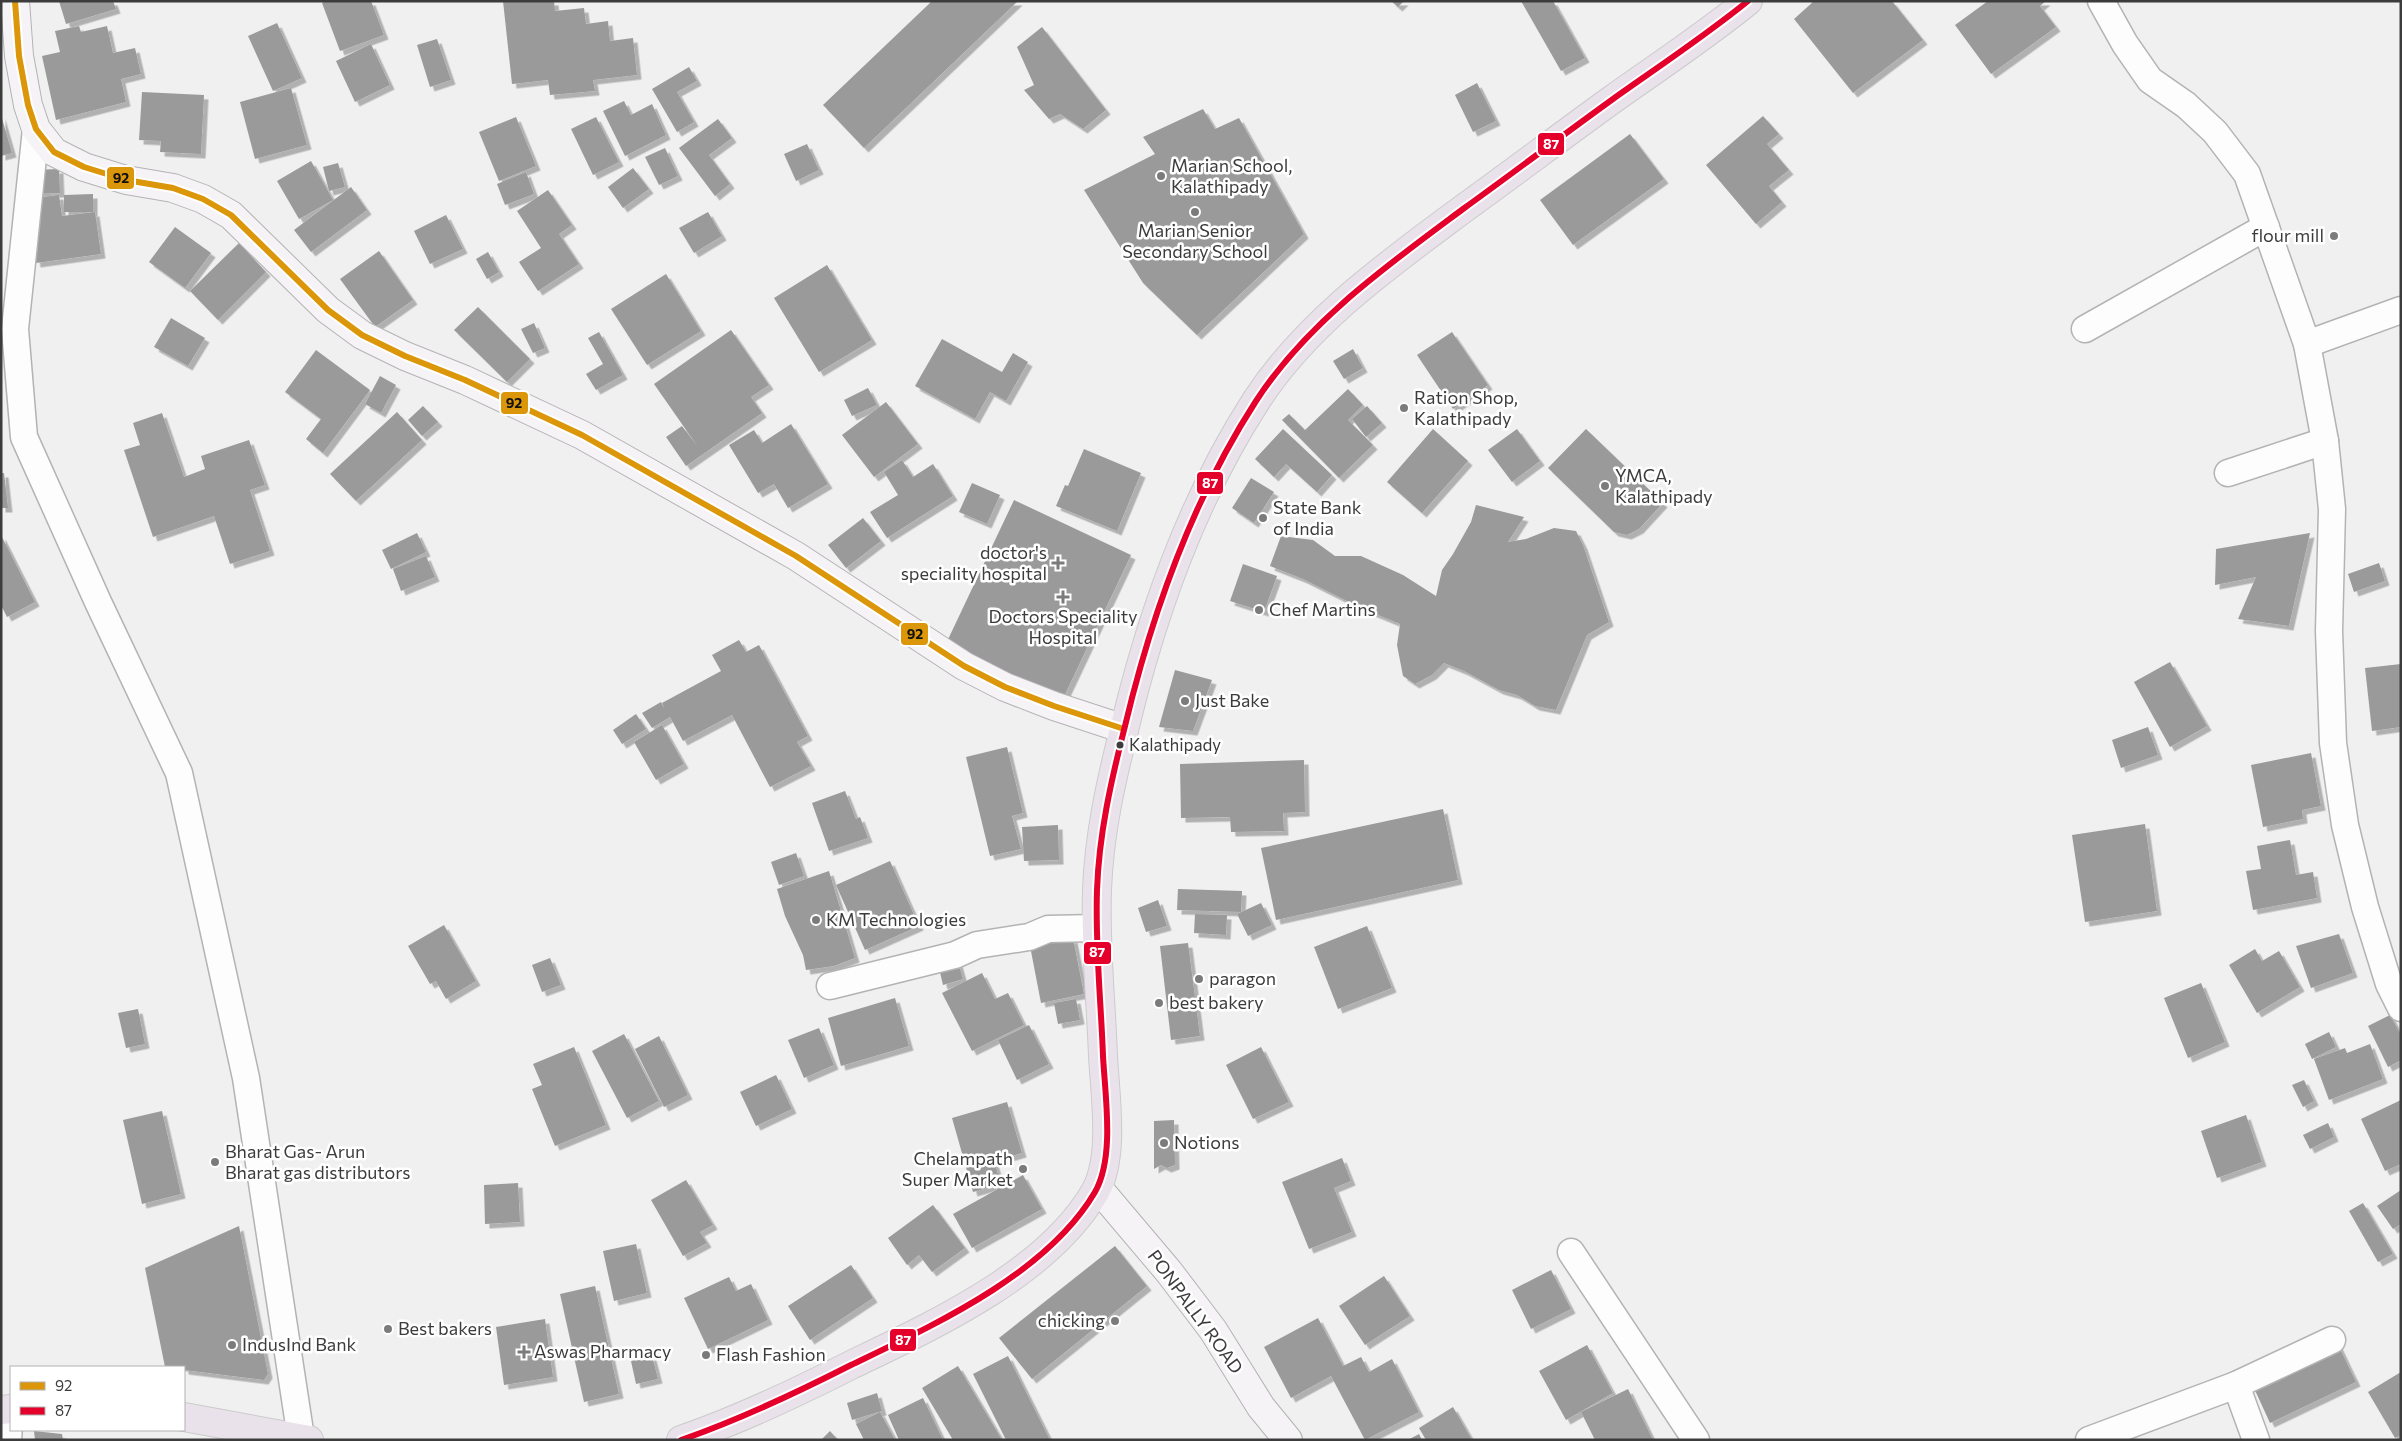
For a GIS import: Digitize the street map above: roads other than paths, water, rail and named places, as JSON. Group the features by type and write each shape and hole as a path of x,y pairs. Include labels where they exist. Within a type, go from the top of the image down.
{"highway":[{"path":"681,1440 706,1432 791,1394 931,1326 970,1304 1038,1256 1071,1225 1098,1188 1105,1159 1106,1116 1096,928 1100,842 1107,796 1153,623 1178,554 1229,448 1257,399 1286,361 1349,299 1416,243 1748,1"},
{"path":"185,1416 305,1439"}],"main road":[{"path":"15,1 19,56 28,105 36,129 54,152 84,167 126,180 173,188 204,199 231,215 328,310 362,335 405,356 465,380 582,435 796,556 964,666 1005,687 1054,706 1124,729"},
{"name":"PONPALLY ROAD","path":"1098,1188 1169,1272 1213,1330 1262,1407 1288,1440"}],"street":[{"path":"2101,1 2125,44 2150,80 2186,105 2215,132 2247,174 2307,344 2325,442 2332,509 2329,631 2333,743 2345,825 2365,907 2389,984 2401,1008"},
{"path":"36,129 15,329 24,437 98,602 179,773 246,1078 305,1439"},
{"path":"2084,329 2266,227"},
{"path":"2307,344 2401,310"},
{"path":"2228,473 2325,442"},
{"path":"830,986 955,955 977,945 1029,937 1048,928 1096,928"},
{"path":"1571,1252 1696,1440"},
{"path":"2089,1440 2236,1384 2332,1340"},
{"path":"2236,1384 2256,1440"},
{"path":"8,1410 8,1440"}],"place":[{"name":"Marian School, Kalathipady","path":"1161,176"},
{"name":"Marian Senior Secondary School","path":"1195,212"},
{"name":"flour mill","path":"2334,236"},
{"name":"Ration Shop, Kalathipady","path":"1404,408"},
{"name":"YMCA, Kalathipady","path":"1605,486"},
{"name":"State Bank of India","path":"1263,518"},
{"name":"doctor's speciality hospital","path":"1058,563"},
{"name":"Doctors Speciality Hospital","path":"1063,597"},
{"name":"Chef Martins","path":"1259,610"},
{"name":"Just Bake","path":"1185,701"},
{"name":"Kalathipady","path":"1120,745"},
{"name":"KM Technologies","path":"816,920"},
{"name":"paragon","path":"1199,979"},
{"name":"best bakery","path":"1159,1003"},
{"name":"Notions","path":"1164,1143"},
{"name":"Bharat Gas- Arun Bharat gas distributors","path":"215,1162"},
{"name":"Chelampath Super Market","path":"1023,1169"},
{"name":"chicking","path":"1115,1321"},
{"name":"Best bakers","path":"388,1329"},
{"name":"IndusInd Bank","path":"232,1345"},
{"name":"Aswas Pharmacy","path":"524,1352"},
{"name":"Flash Fashion","path":"706,1355"}]}
